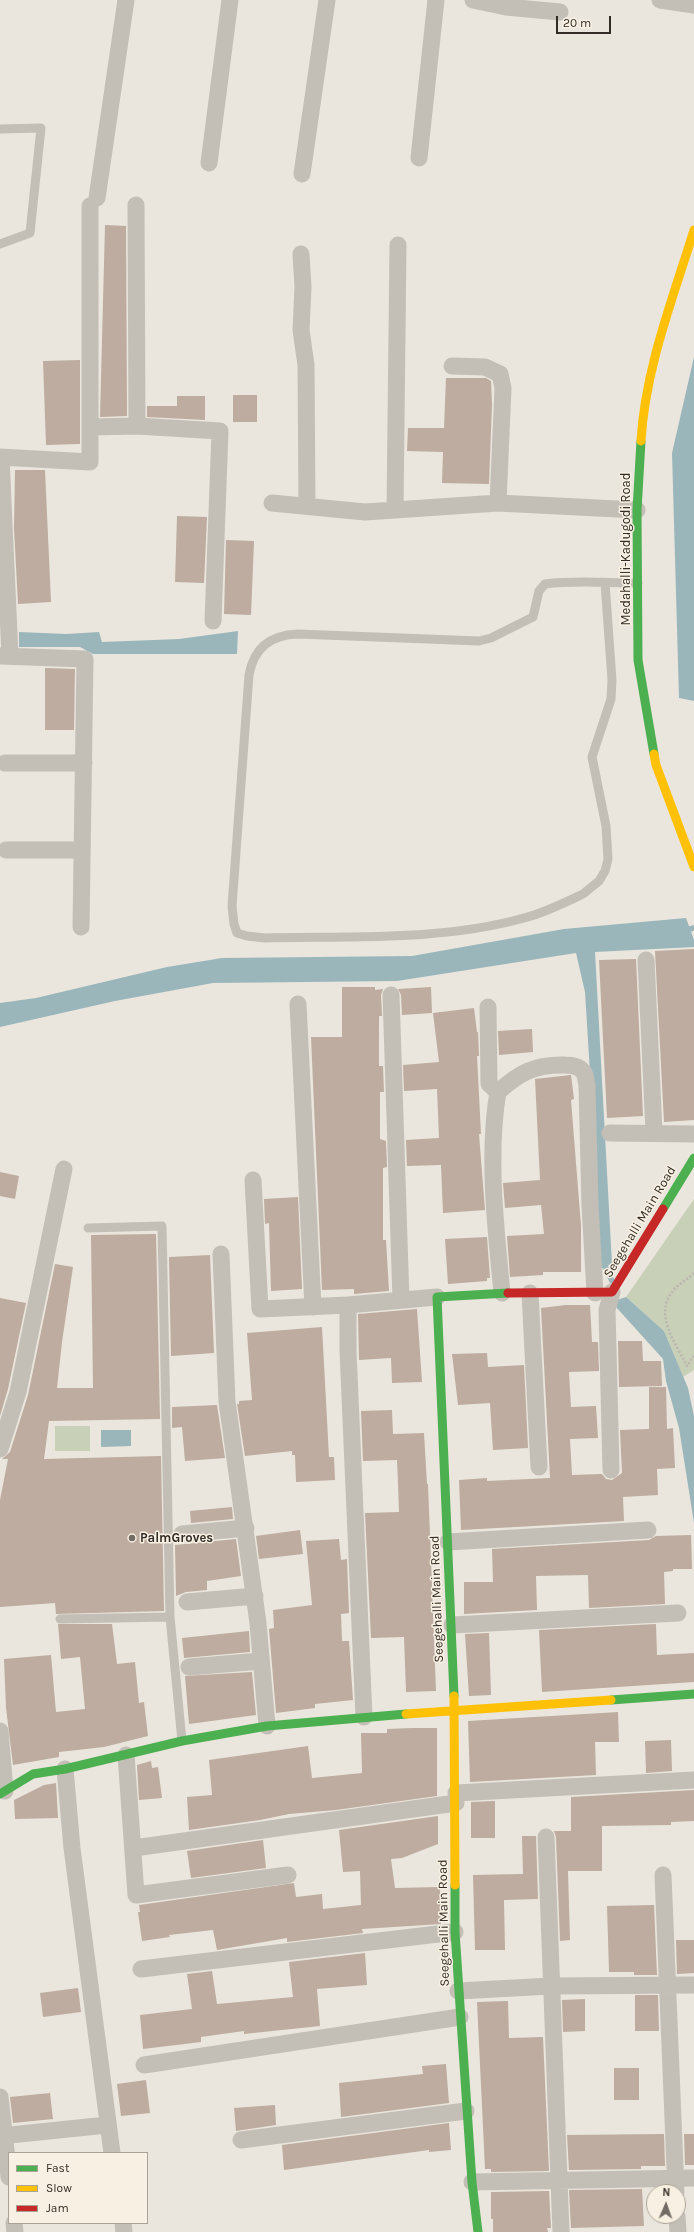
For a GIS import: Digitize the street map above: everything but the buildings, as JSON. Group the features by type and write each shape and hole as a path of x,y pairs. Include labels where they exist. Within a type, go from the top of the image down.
{"street":[{"path":"81,927 85,659 5,656 0,457 90,462 94,202 126,0"},
{"path":"209,163 230,0"},
{"path":"302,174 327,0"},
{"path":"419,158 436,0"},
{"path":"473,0 506,7 560,12"},
{"path":"660,0 694,4"},
{"path":"136,205 137,426"},
{"name":"Medahalli-Kadugodi Road","path":"694,230 654,357 642,422 637,510 639,583 638,660 656,765 694,867"},
{"path":"395,510 398,245"},
{"path":"301,254 303,287 300,330 306,365 307,506"},
{"path":"452,366 485,367 500,374 503,388 498,503"},
{"path":"90,427 137,426 220,431 213,621"},
{"path":"272,503 365,512 498,503 637,510"},
{"path":"5,763 84,763"},
{"path":"6,850 82,850"},
{"path":"646,960 654,1132"},
{"path":"391,996 401,1300"},
{"path":"298,1004 313,1307"},
{"path":"488,1007 489,1084 498,1092"},
{"path":"502,1293 493,1142 494,1113 498,1092 522,1073 537,1066 574,1065 584,1073 587,1085 589,1190 595,1293"},
{"path":"610,1133 654,1132 694,1134"},
{"name":"Seegehalli Main Road","path":"478,2232 466,2111 455,1932 456,1798 452,1710 452,1625 437,1297 502,1293 612,1292 694,1158"},
{"path":"0,1449 18,1392 64,1169"},
{"path":"252,1180 260,1309 348,1305 437,1297"},
{"path":"221,1254 227,1402 246,1528 267,1726"},
{"path":"612,1292 606,1310 612,1470"},
{"path":"530,1293 539,1467"},
{"path":"348,1305 348,1351 364,1717"},
{"path":"182,1534 246,1528"},
{"path":"448,1542 648,1530"},
{"path":"187,1602 254,1596"},
{"path":"452,1625 678,1612"},
{"path":"189,1667 261,1661"},
{"path":"0,1731 2,1792 33,1774 65,1769 182,1741 267,1726 452,1710 694,1694"},
{"path":"126,1755 134,1848 136,1895 288,1876"},
{"path":"65,1769 72,1848 107,2125 112,2152"},
{"path":"134,1848 456,1798 694,1780"},
{"path":"546,1837 561,2232"},
{"path":"663,1875 676,2184"},
{"path":"141,1969 455,1932"},
{"path":"458,1991 551,1986 694,1985"},
{"path":"144,2065 460,2016"},
{"path":"0,2097 2,2135 8,2171"},
{"path":"241,2140 466,2111"},
{"path":"2,2135 107,2125"},
{"path":"679,2184 694,2178"},
{"path":"472,2182 560,2180 653,2184"}],"lane":[{"path":"0,129 41,128 30,233 0,244"},
{"path":"605,583 612,680 611,699 592,757 606,826 608,859 605,871 592,888 583,894 524,918 471,929 430,933 266,938 247,936 237,932 234,924 232,906 249,675 251,664 262,645 273,638 298,634 479,642 491,638 533,617 540,591 545,584 605,583 639,583"},
{"path":"88,1228 162,1226 170,1616 182,1741"},
{"path":"60,1619 170,1616"}],"path":[{"path":"694,1273 673,1291 666,1303 665,1312 666,1322 687,1366 694,1356"}],"green space":[{"path":"694,1199 694,1370 683,1377 664,1331 626,1297"},
{"path":"55,1426 90,1426 90,1451 55,1451"}],"water":[{"path":"694,357 694,701 679,698 672,453"},
{"path":"238,631 237,654 93,654 80,647 19,647 19,632 66,634 99,632 102,642 179,639"},
{"path":"686,918 694,940 694,947 595,952 612,1264 596,1271 590,1073 585,992 576,953 397,981 213,983 115,1001 0,1027 0,1003 36,998 167,967 222,958 412,956 564,929"},
{"path":"626,1297 664,1331 688,1388 694,1416 694,1523 679,1428 666,1381 663,1359 616,1307 614,1301"},
{"path":"101,1430 131,1430 131,1446 101,1447"}],"waterway":[{"path":"683,931 694,928"},
{"path":"603,1262 612,1281"}],"traffic: fast":[{"path":"641,441 637,510 638,660 654,754"},
{"path":"663,1209 694,1158"},
{"path":"454,1696 437,1297 508,1293"},
{"path":"611,1700 694,1694"},
{"path":"0,1794 33,1774 65,1769 182,1741 267,1726 406,1714"},
{"path":"455,1885 455,1932 472,2182 478,2232"}],"traffic: slow":[{"path":"641,441 648,387 654,361 694,230"},
{"path":"654,754 656,765 694,867"},
{"path":"454,1696 455,1885"},
{"path":"406,1714 611,1700"}],"traffic: jam":[{"path":"508,1293 612,1292 663,1209"}],"place":[{"name":"PalmGroves","path":"132,1538"}]}
